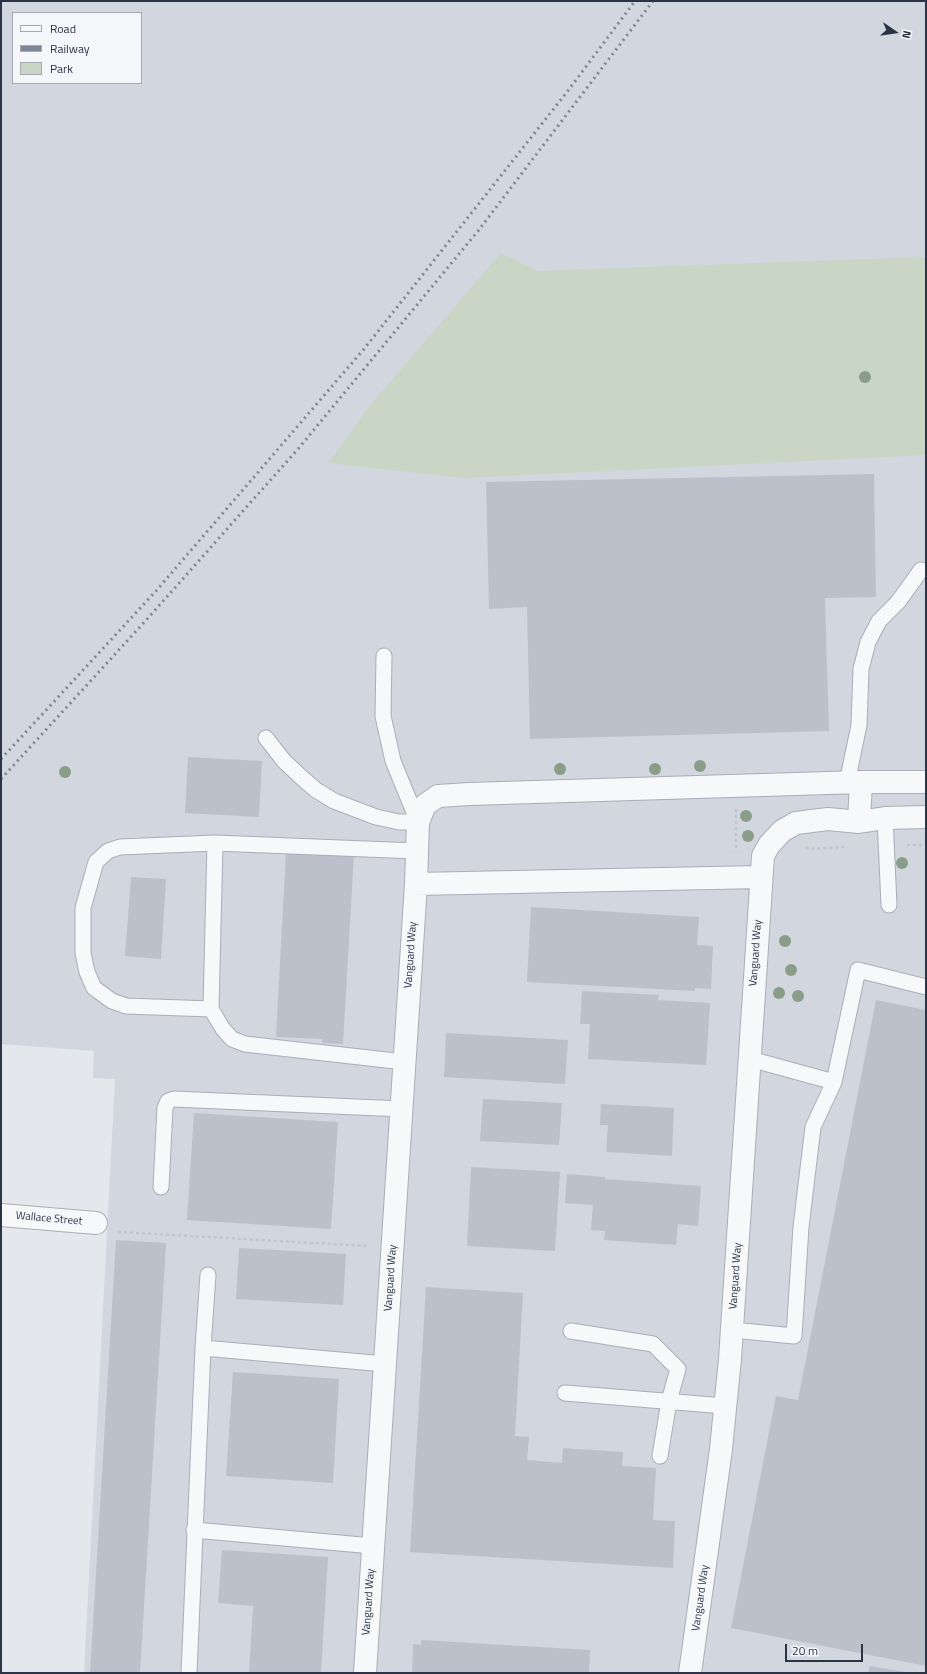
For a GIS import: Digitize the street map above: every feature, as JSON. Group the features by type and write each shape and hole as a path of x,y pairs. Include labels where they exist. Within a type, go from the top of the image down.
{"street":[{"path":"854,782 859,822"},
{"path":"418,822 425,805 438,796 854,782 926,782"},
{"name":"Vanguard Way","path":"690,1673 705,1574 725,1406 732,1330 763,856 769,845 782,831 796,823 810,820 828,819 859,822 885,818 926,817"},
{"name":"Vanguard Way","path":"365,1673 402,1109 416,884 418,822"},
{"path":"416,884 514,879 761,877"},
{"name":"Wallace Street","path":"1,1215 96,1223"}],"lane":[{"path":"854,782 859,725 861,669 868,642 878,621 898,602 921,570"},
{"path":"266,738 284,761 301,777 316,790 334,801 376,817 399,822 418,822 393,761 383,716 384,656"},
{"path":"885,818 889,905"},
{"path":"211,1009 126,1006 112,1001 94,988 87,972 82,936 84,908 88,885 96,862 108,852 120,847 215,843 416,851"},
{"path":"215,843 211,1009 223,1029 232,1039 245,1044 404,1062"},
{"path":"732,1330 794,1336 801,1227 813,1128 834,1082 858,970 926,987"},
{"path":"750,1059 834,1082"},
{"path":"161,1187 165,1108 168,1102 174,1099 402,1109"},
{"path":"189,1673 194,1530 208,1275"},
{"path":"571,1331 653,1344 678,1369 669,1401 660,1456"},
{"path":"203,1348 385,1364"},
{"path":"566,1393 725,1406"},
{"path":"194,1530 373,1546"}],"path":[{"path":"735,787 736,878"},
{"path":"96,1223 102,1231 393,1247"}],"shaded area":[{"path":"1,1 926,1 926,1673 84,1673 115,1079 93,1078 94,1051 1,1044"}],"green space":[{"path":"501,253 537,271 926,257 926,455 463,478 328,463 369,407"}],"building":[{"path":"874,474 876,597 825,598 829,731 530,739 527,607 489,609 486,482"},
{"path":"188,757 262,761 259,817 185,813"},
{"path":"286,852 354,854 343,1044 322,1043 322,1039 276,1037"},
{"path":"131,877 166,879 161,959 125,956"},
{"path":"531,907 699,917 697,945 713,946 711,989 695,988 695,991 527,982"},
{"path":"582,991 659,995 658,1000 710,1003 706,1065 588,1059 590,1024 580,1024"},
{"path":"876,1000 926,1010 926,1666 731,1628 776,1396 798,1400"},
{"path":"446,1033 568,1040 565,1084 444,1077"},
{"path":"483,1099 562,1103 559,1145 480,1141"},
{"path":"601,1104 674,1108 672,1156 606,1152 608,1125 600,1125"},
{"path":"194,1113 338,1122 331,1229 187,1220"},
{"path":"471,1167 560,1172 555,1251 467,1246"},
{"path":"567,1174 605,1177 605,1179 701,1186 698,1226 678,1224 676,1245 604,1240 605,1231 591,1230 593,1205 565,1203"},
{"path":"116,1240 166,1243 140,1673 90,1673"},
{"path":"239,1248 346,1254 343,1305 236,1299"},
{"path":"426,1287 523,1293 515,1436 529,1437 527,1460 562,1463 563,1448 623,1452 622,1466 656,1468 653,1520 675,1521 673,1568 410,1552"},
{"path":"233,1372 339,1379 333,1483 226,1476"},
{"path":"222,1550 328,1557 321,1673 249,1673 253,1606 218,1603"},
{"path":"421,1640 590,1650 589,1673 412,1673 413,1644 421,1645"},
{"path":"870,1666 906,1672 906,1673 868,1673"}],"railway":[{"path":"1,759 156,591 364,349 567,92 635,1"},
{"path":"1,779 149,617 298,449 478,231 653,1"}]}
